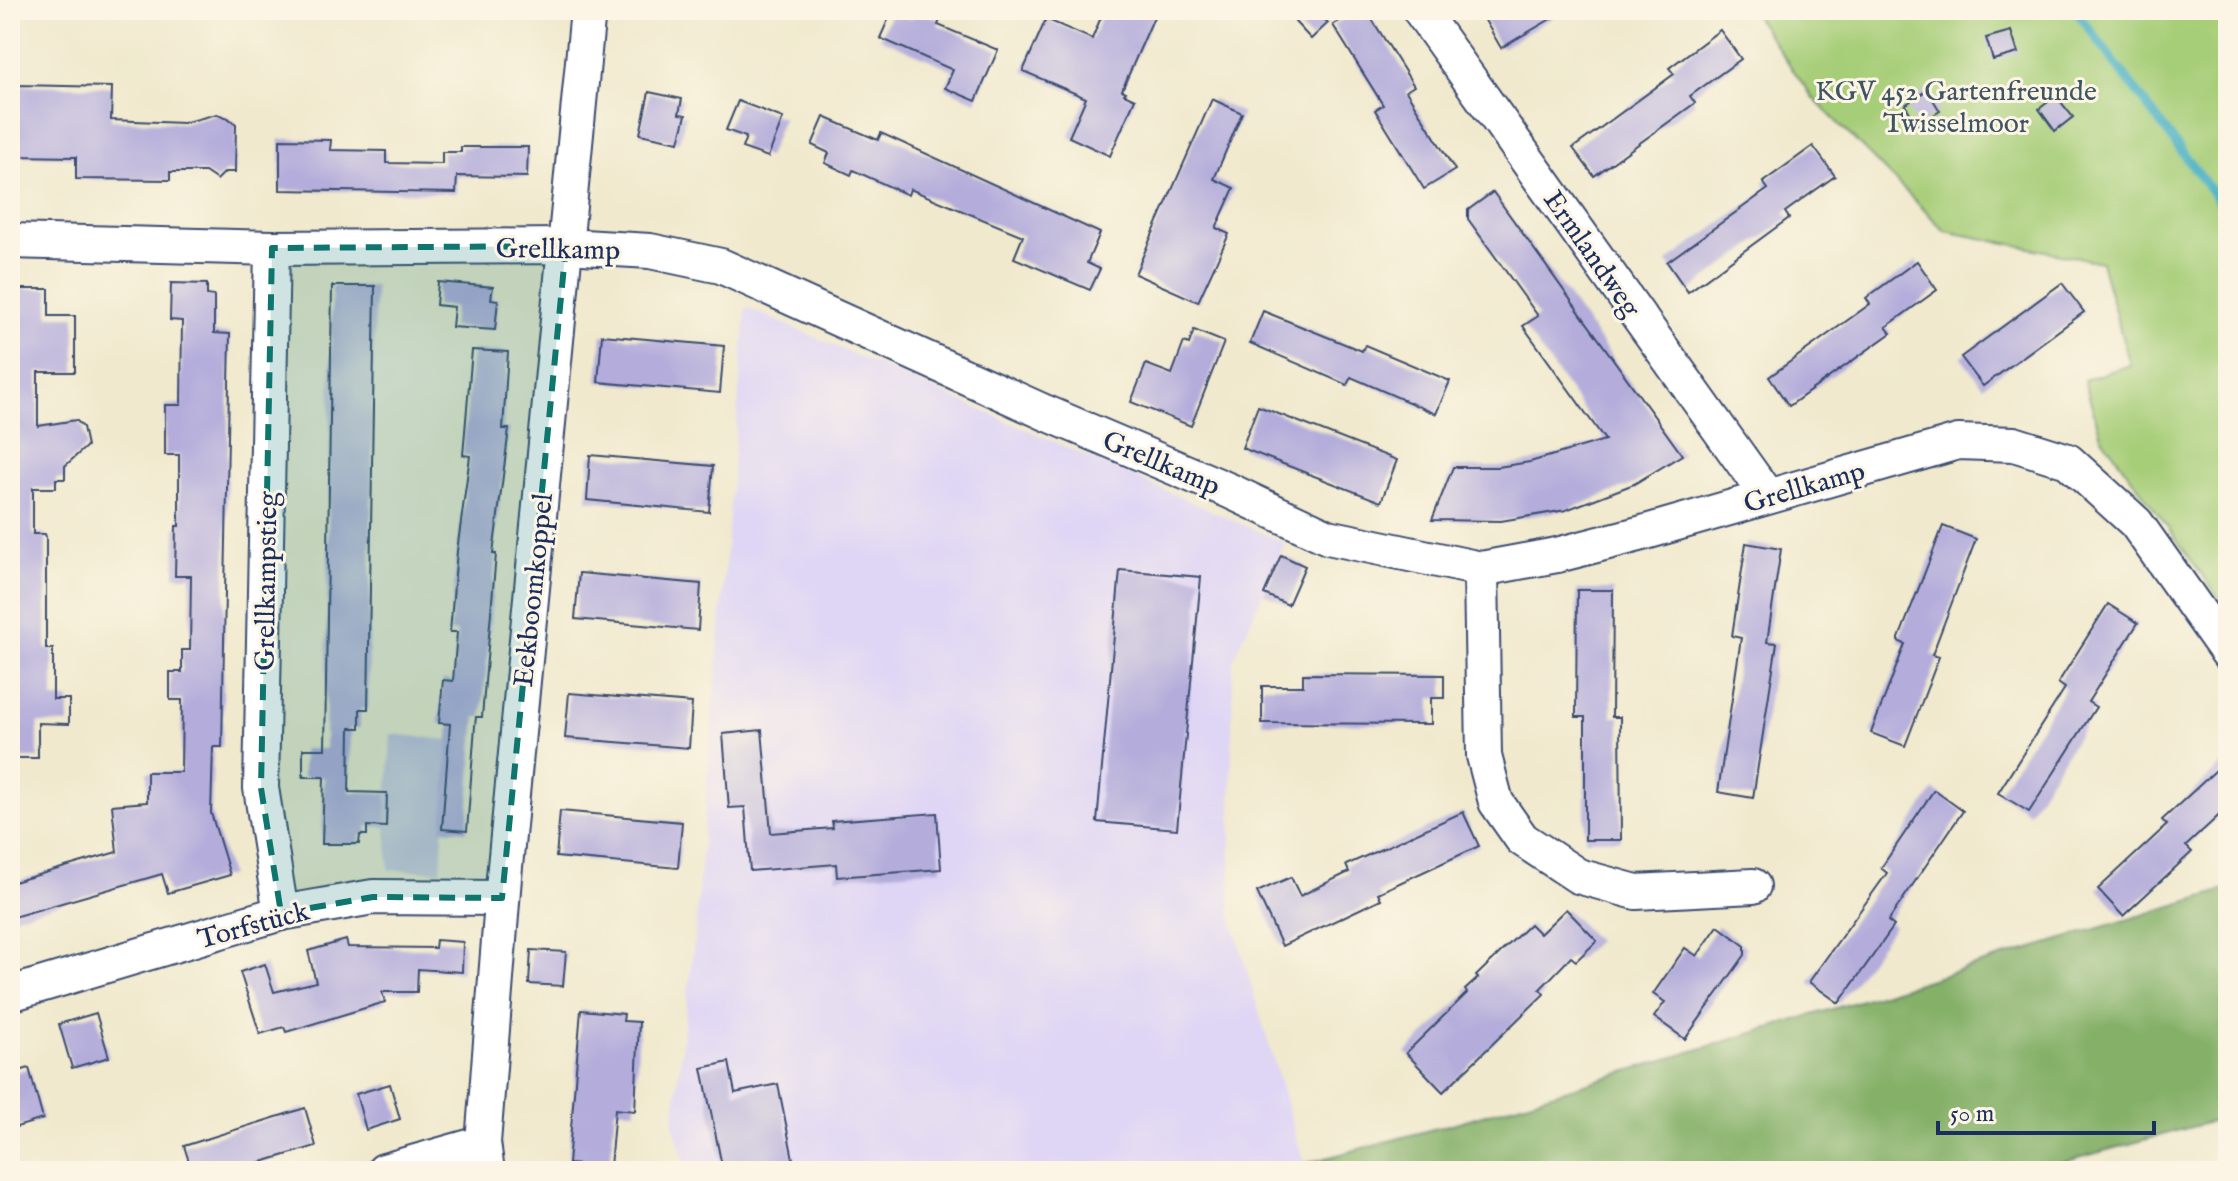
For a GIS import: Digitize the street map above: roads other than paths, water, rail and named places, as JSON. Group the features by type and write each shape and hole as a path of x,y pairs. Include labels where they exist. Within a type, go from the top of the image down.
{"street":[{"name":"Eekboomkoppel","path":"485,1157 502,898 588,10"},
{"name":"Ermlandweg","path":"1420,10 1767,496"},
{"name":"Grellkamp","path":"10,241 272,248 566,246 650,251 721,266 1328,537 1481,569 1557,555 1639,534 1958,442 2014,444 2068,461 2136,523 2228,653"},
{"name":"Grellkampstieg","path":"272,248 261,788 281,913"},
{"path":"1481,569 1484,756 1496,802 1522,839 1578,876 1636,892 1753,886"},
{"name":"Torfstück","path":"10,994 281,913 373,897 502,898"},
{"path":"384,1171 485,1157"}],"waterway":[{"path":"2075,10 2228,213"}],"park label":[{"name":"KGV 452 Gartenfreunde Twisselmoor","path":"1956,106"}]}
